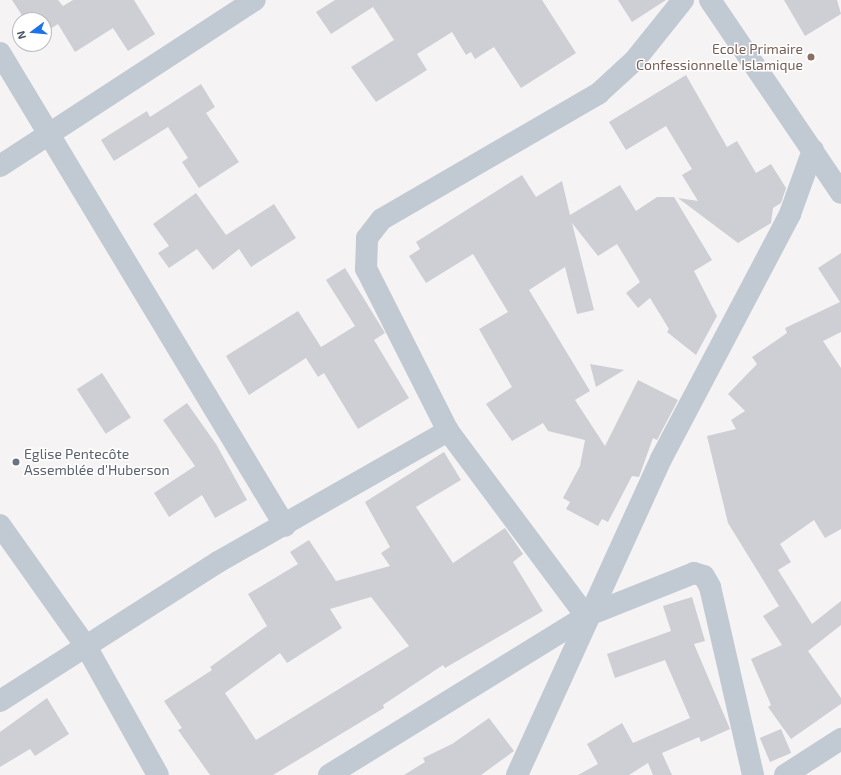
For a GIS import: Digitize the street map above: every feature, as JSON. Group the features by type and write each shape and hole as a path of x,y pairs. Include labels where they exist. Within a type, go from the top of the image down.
{"street":[{"path":"586,616 448,431 366,269 367,238 382,219 599,93 634,60 683,0"},
{"path":"710,0 813,150 841,194"},
{"path":"0,166 245,3"},
{"path":"0,53 50,133 285,526"},
{"path":"517,775 586,616 661,459 763,270 790,214 813,150"},
{"path":"0,701 87,648 174,590 448,431"},
{"path":"0,525 87,648 158,775"},
{"path":"329,775 586,616 694,573 704,576 753,775"},
{"path":"785,775 841,739"}],"building":[{"path":"12,0 58,0 63,6 73,0 134,0 155,34 128,51 113,28 75,52 58,24 52,28 52,12 20,12"},
{"path":"335,0 542,0 576,53 521,88 494,47 475,59 471,52 466,55 452,32 417,54 427,70 376,102 351,67 394,40 373,7 331,34 316,12"},
{"path":"618,0 666,0 632,22"},
{"path":"784,0 837,0 841,14 805,36"},
{"path":"686,75 727,147 737,141 756,173 771,164 786,188 781,203 773,208 771,223 738,243 678,198 698,201 682,175 692,169 666,126 626,150 609,122"},
{"path":"201,84 215,107 206,113 239,162 199,188 182,162 188,158 168,127 114,161 101,140 147,111 150,117"},
{"path":"522,175 536,197 562,181 570,215 620,185 636,211 657,197 674,197 712,260 694,271 717,316 696,355 667,332 669,329 650,298 638,308 626,293 640,282 617,244 598,256 572,223 594,310 577,314 565,267 529,290 590,391 575,400 605,446 638,380 678,400 657,440 653,438 639,477 632,476 608,522 602,519 598,526 566,509 570,502 563,498 580,466 585,440 548,431 543,423 512,441 486,404 512,387 479,329 508,312 473,254 426,283 409,256 420,249 416,242"},
{"path":"196,193 226,235 274,204 296,238 251,267 239,249 213,270 197,249 169,268 158,253 169,246 153,224"},
{"path":"841,253 841,332 823,341 841,368 841,529 825,538 814,520 780,544 791,562 778,570 812,624 841,601 841,625 808,651 841,698 841,704 791,739 768,707 771,705 751,659 782,645 763,616 779,606 728,523 707,436 736,429 731,420 745,411 728,394 757,364 752,357 787,333 785,328 840,302 818,268"},
{"path":"345,268 385,333 374,340 409,398 358,429 324,373 318,377 306,358 249,395 226,356 298,311 321,347 355,326 326,280"},
{"path":"590,364 624,370 596,387"},
{"path":"102,373 131,417 106,434 77,389"},
{"path":"187,403 216,444 247,500 215,518 202,495 169,517 154,493 195,466 163,420"},
{"path":"444,452 461,480 416,507 453,563 505,528 523,554 513,562 543,611 445,668 443,665 383,705 384,708 273,775 210,775 178,730 182,728 164,701 212,670 210,667 267,626 248,594 298,564 290,552 309,540 336,581 390,566 381,553 390,547 365,502","holes":["371,597 409,646 256,740 225,693 280,653 287,663 342,628 330,609"]},
{"path":"692,597 705,641 694,644 730,729 701,742 699,737 662,753 672,775 653,775 648,763 629,775 578,775 598,764 587,744 622,723 633,743 690,718 665,660 615,678 607,654 671,631 663,606"},
{"path":"47,698 69,734 35,756 30,749 0,767 0,732"},
{"path":"489,718 514,751 481,775 404,775 425,762 423,758 452,744"},
{"path":"781,729 791,753 770,762 760,738"}],"place":[{"name":"Ecole Primaire Confessionnelle Islamique","path":"811,57"},
{"name":"Eglise Pentecôte Assemblée d'Huberson","path":"16,462"}]}
